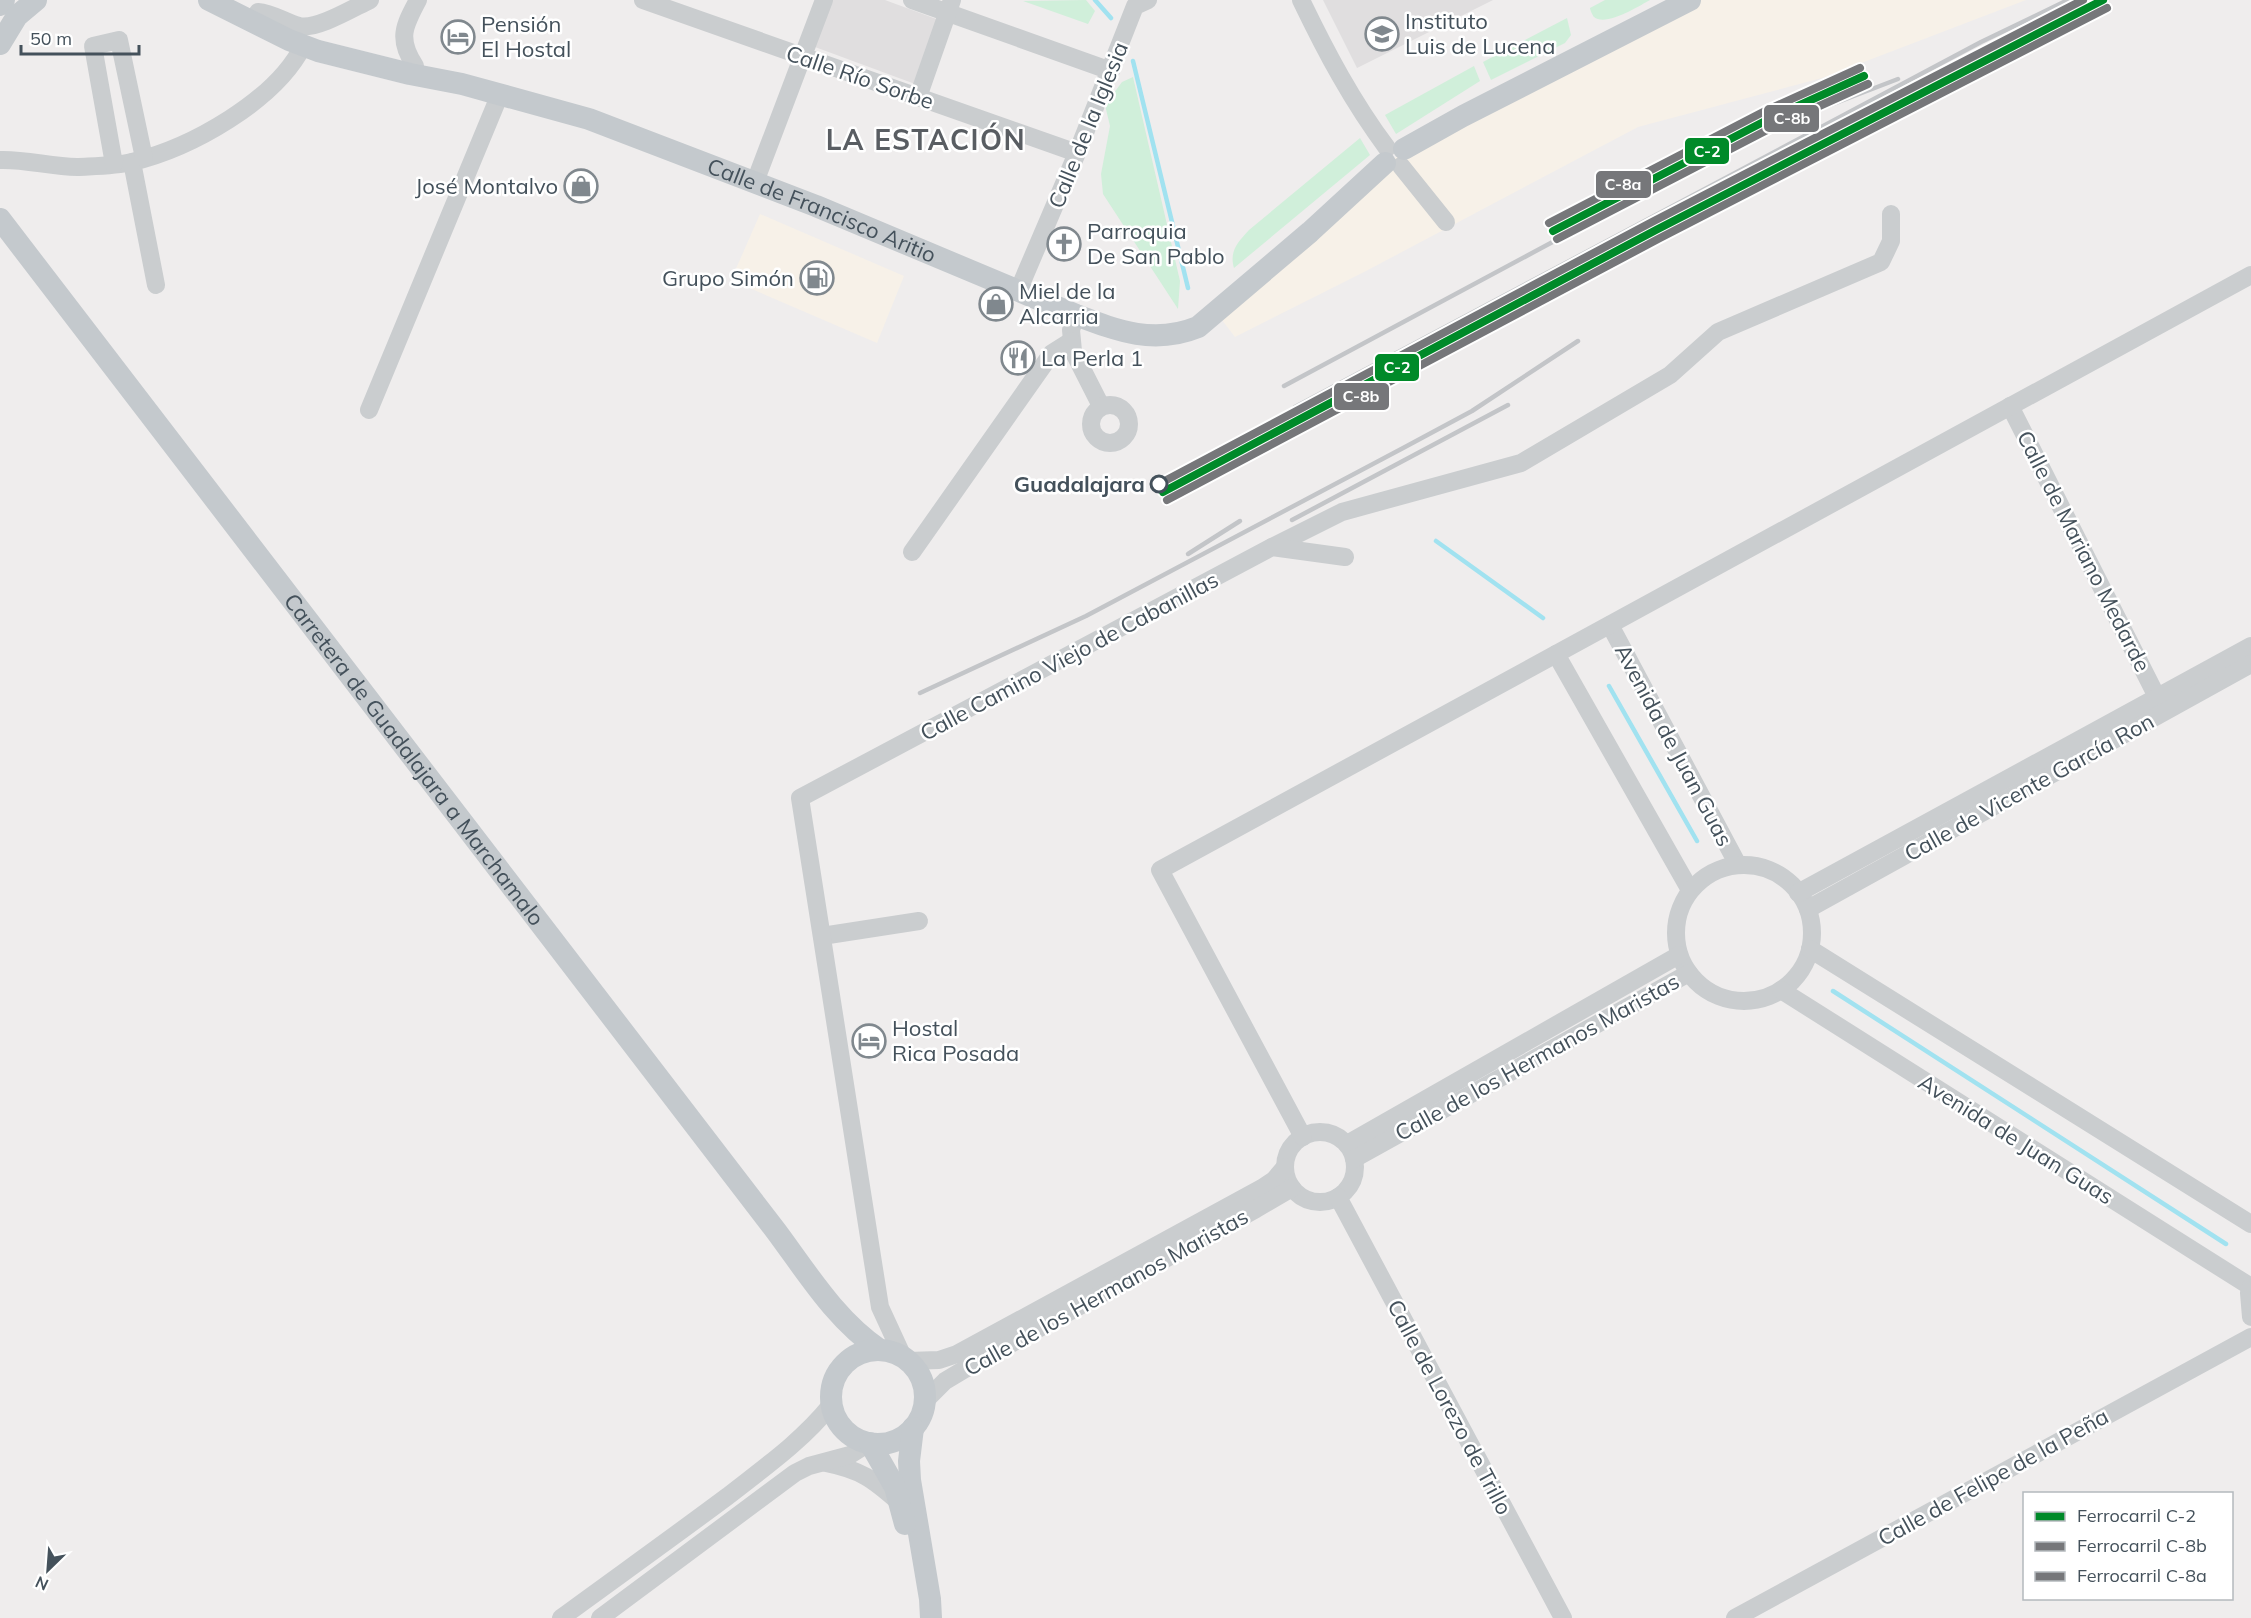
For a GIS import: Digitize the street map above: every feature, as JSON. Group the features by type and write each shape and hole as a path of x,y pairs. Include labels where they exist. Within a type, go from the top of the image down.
{"main road":[{"path":"0,5 4,0"},
{"path":"0,44 17,16 36,0"},
{"name":"Calle de Francisco Aritio","path":"209,0 303,46 410,74 500,93 589,119 755,182 1019,289 1076,315 1116,329 1144,335 1176,334 1198,327 1394,157 1479,107 1690,0"},
{"path":"234,0 308,37 415,66 462,84"},
{"name":"Carretera de Guadalajara a Marchamalo","path":"0,219 782,1240 827,1302 875,1348"},
{"name":"Carretera de Guadalajara a Marchamalo","path":"827,1302 841,1341 845,1362"},
{"path":"875,1348 905,1359 922,1382 924,1402 913,1428 902,1437 892,1441 869,1443 844,1430 831,1405 832,1383 845,1362 875,1348"},
{"path":"913,1428 909,1469 929,1588 931,1618"},
{"path":"869,1443 888,1474 900,1503 924,1618"}],"street":[{"path":"258,12 297,25 309,26 370,0"},
{"path":"415,66 403,39 404,31 418,0"},
{"name":"Calle Río Sorbe","path":"643,0 1077,153"},
{"path":"755,182 824,0"},
{"path":"912,0 950,6 1111,71"},
{"name":"Calle de la Iglesia","path":"1019,289 1136,6 1148,0"},
{"path":"1301,0 1329,58 1350,94 1394,157 1446,222"},
{"path":"918,97 950,6"},
{"path":"130,161 119,39 93,46 130,161 156,285"},
{"path":"0,151 9,160 76,167 130,161 203,135 252,104 288,69 303,46"},
{"path":"369,410 500,93"},
{"name":"Calle Camino Viejo de Cabanillas","path":"822,936 800,798 1341,512 1521,463 1670,375 1718,332 1881,262 1891,241 1891,214"},
{"path":"1303,1137 1160,870 2251,275"},
{"path":"1076,315 1071,340 1072,351 1101,406"},
{"path":"912,552 1052,353 1071,340"},
{"name":"Calle de Mariano Medarde","path":"2010,406 2157,697"},
{"path":"1272,547 1345,557"},
{"name":"Avenida de Juan Guas","path":"1610,625 1738,865"},
{"path":"1798,893 2251,646"},
{"path":"1556,654 1689,890"},
{"name":"Calle de Vicente García Ron","path":"1808,909 2251,664"},
{"path":"1750,864 1772,870 1790,882 1804,900 1811,921 1810,949 1806,962 1794,980 1781,990 1757,1000 1736,1001 1715,995 1697,983 1676,948 1675,927 1679,908 1689,890 1706,875 1727,866 1738,865 1750,864"},
{"path":"875,1348 880,1306 822,936 919,921"},
{"path":"1810,949 2251,1224"},
{"path":"1350,1152 1679,955"},
{"name":"Calle de los Hermanos Maristas","path":"1350,1152 1689,973"},
{"name":"Avenida de Juan Guas","path":"1781,990 2251,1287"},
{"path":"880,1306 905,1359 939,1360 957,1354 1262,1188 1274,1180 1285,1167 1290,1149 1303,1137 1312,1133 1331,1134 1350,1152 1355,1170 1346,1190 1338,1197 1318,1202 1308,1199 1292,1188 1285,1167"},
{"name":"Calle de los Hermanos Maristas","path":"924,1402 945,1381 965,1369 1292,1188"},
{"name":"Calle de Lorezo de Trillo","path":"1338,1197 1563,1618"},
{"path":"2251,1287 2249,1293 2251,1317"},
{"name":"Calle de Felipe de la Peña","path":"1736,1618 2251,1337"},
{"path":"561,1618 796,1444 831,1405"},
{"path":"600,1618 795,1473 850,1455 869,1443"},
{"path":"824,1462 861,1472 879,1484 900,1503"}],"shaded area":[{"path":"832,0 885,0 939,20 915,84 815,47"},
{"name":"Instituto Luis de Lucena","path":"1323,0 1493,0 1357,68"},
{"path":"1695,0 2026,0 1822,78 1638,127 1366,271 1235,337 1222,320 1400,153"},
{"name":"Grupo Simón","path":"760,214 904,276 877,343 731,280"}],"green space":[{"path":"1086,0 1095,11 1088,24 1023,1"},
{"path":"1605,0 1650,0 1614,18 1594,17 1590,8"},
{"path":"1567,18 1571,35 1565,43 1491,80 1483,62"},
{"path":"1474,66 1480,81 1396,134 1385,115"},
{"path":"1133,77 1180,281 1178,309 1103,194 1101,174 1110,126 1105,105 1122,82"},
{"path":"1360,138 1370,155 1234,268 1234,252 1249,230"}],"waterway":[{"path":"1095,0 1111,18"},
{"path":"1133,61 1188,288"},
{"path":"1436,541 1543,618"},
{"path":"1609,686 1697,841"},
{"path":"1833,991 2226,1244"}],"railway":[{"path":"1295,407 1981,42 2068,0"},
{"path":"1284,386 1713,156 1807,114 1898,79"},
{"path":"920,693 1086,616 1405,447 1472,411 1578,341"},
{"path":"1292,520 1508,405"},
{"path":"1188,554 1240,521"}],"rail line":[{"name":"C-8a","path":"1159,484 1652,222 2083,0"},
{"name":"C-2","path":"1163,492 1656,230 2103,0"},
{"name":"C-8b","path":"1167,500 1660,238 2107,8"},
{"name":"C-8a","path":"1549,223 1765,111 1860,68"},
{"name":"C-2","path":"1553,231 1769,119 1864,76"},
{"name":"C-8b","path":"1557,239 1773,127 1868,84"}],"place":[{"name":"Instituto Luis de Lucena","path":"1382,34"},
{"name":"Pensión El Hostal","path":"458,37"},
{"name":"José Montalvo","path":"581,186"},
{"name":"Parroquia De San Pablo","path":"1064,244"},
{"name":"Grupo Simón","path":"817,278"},
{"name":"Miel de la Alcarria","path":"996,304"},
{"name":"La Perla 1","path":"1018,358"},
{"name":"Guadalajara","path":"1159,484"},
{"name":"Hostal Rica Posada","path":"869,1041"}],"district":[{"name":"LA ESTACIÓN","path":"926,139"}]}
